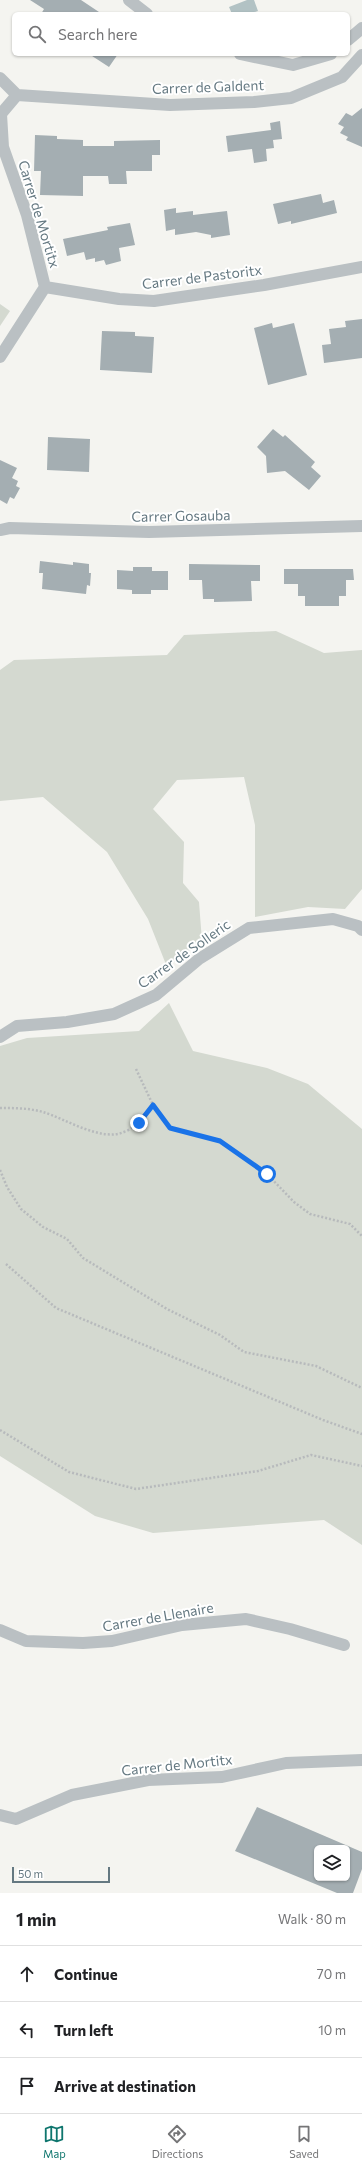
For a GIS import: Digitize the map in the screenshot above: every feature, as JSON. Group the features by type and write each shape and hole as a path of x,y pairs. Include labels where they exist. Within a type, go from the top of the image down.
{"street":[{"path":"129,0 144,12"},
{"path":"350,38 362,28"},
{"path":"250,56 293,65 324,56"},
{"name":"Carrer de Galdent","path":"17,95 170,106 276,100 291,98 342,77 362,56"},
{"path":"0,78 17,95"},
{"name":"Carrer de Mortitx","path":"0,357 45,287 27,215 3,147 1,114 17,95"},
{"name":"Carrer de Pastoritx","path":"45,287 118,299 154,301 264,285 362,267"},
{"name":"Carrer Gosauba","path":"0,530 10,528 149,532 362,526"},
{"name":"Carrer de Solleric","path":"0,1037 17,1026 67,1022 114,1014 156,995 199,959 249,928 333,919 358,926 362,930"},
{"name":"Carrer de Llenaire","path":"0,1630 26,1641 83,1644 112,1641 182,1625 246,1619 290,1629 344,1645"},
{"name":"Carrer de Mortitx","path":"0,1815 16,1819 72,1796 148,1780 222,1777 286,1764 362,1760"}],"path":[{"path":"136,1069 153,1105 170,1128 220,1141 267,1174 294,1202 310,1214 350,1224 362,1236"},
{"path":"0,1108 19,1107 41,1112 104,1135 124,1133 139,1123 153,1105"},
{"path":"0,1170 7,1187 21,1209 26,1214 43,1228 67,1239 83,1258 167,1309 220,1335 244,1352 316,1366 362,1388"},
{"path":"6,1264 56,1308 323,1420 362,1434"},
{"path":"0,1430 69,1472 136,1489 258,1471 311,1455 362,1466"}],"shaded area":[{"path":"247,0 254,0 258,11 231,12 229,7"},
{"path":"0,304 10,311 0,326"},
{"path":"276,631 324,653 362,650 362,889 345,909 308,907 255,917 255,825 244,777 177,780 153,809 184,842 183,883 199,902 202,941 167,967 148,919 107,852 43,797 0,801 0,670 14,660 167,655 184,635"},
{"path":"169,1003 193,1051 267,1068 308,1084 362,1129 362,1545 324,1520 153,1533 95,1516 0,1456 0,1046 27,1038 139,1031"}],"building":[{"path":"30,0 81,0 99,12 42,12 44,9"},
{"path":"92,56 117,56 109,67"},
{"path":"362,108 362,147 346,140 348,137 340,133 344,127 338,124 346,113 352,116"},
{"path":"280,121 282,139 273,140 274,148 266,149 267,161 254,163 252,149 228,152 226,136 271,130 270,123"},
{"path":"35,135 57,136 57,139 83,140 83,146 114,146 114,141 160,140 160,155 152,155 152,171 126,171 127,184 109,184 108,176 83,176 83,196 40,195 41,171 34,171"},
{"path":"321,194 323,203 334,200 337,213 291,224 291,221 278,224 273,204"},
{"path":"176,208 176,213 193,211 193,215 227,211 230,235 211,238 211,235 196,232 175,235 175,229 166,231 164,210"},
{"path":"130,223 135,245 119,248 121,261 106,265 104,260 95,262 95,258 86,260 84,252 67,256 63,239 108,230 107,227"},
{"path":"362,319 362,358 324,363 322,345 331,344 329,329 346,327 345,321"},
{"path":"272,323 273,328 294,323 307,375 268,385 254,328"},
{"path":"102,331 135,332 135,336 154,337 152,373 100,370"},
{"path":"273,429 283,437 285,435 315,462 311,467 321,476 309,490 285,471 267,473 266,456 257,447"},
{"path":"48,437 90,439 89,472 47,470"},
{"path":"0,460 17,468 12,478 18,481 16,486 20,488 14,499 10,497 7,504 0,500"},
{"path":"40,561 73,565 73,562 89,564 89,573 91,573 90,586 87,585 86,594 42,589 43,573 39,573"},
{"path":"189,564 260,565 260,581 251,581 252,601 214,602 214,599 203,599 202,580 189,580"},
{"path":"133,567 152,567 152,571 168,571 168,590 151,590 151,594 132,594 132,590 117,589 117,570 133,571"},
{"path":"284,569 353,569 354,580 346,580 346,596 339,596 339,606 305,606 305,596 298,596 298,584 284,584"},
{"path":"257,1807 346,1845 314,1845 314,1881 350,1881 350,1847 362,1852 362,1869 353,1893 337,1893 235,1851"}],"route":[{"path":"139,1123 153,1105 170,1128 220,1141 267,1174"}]}
